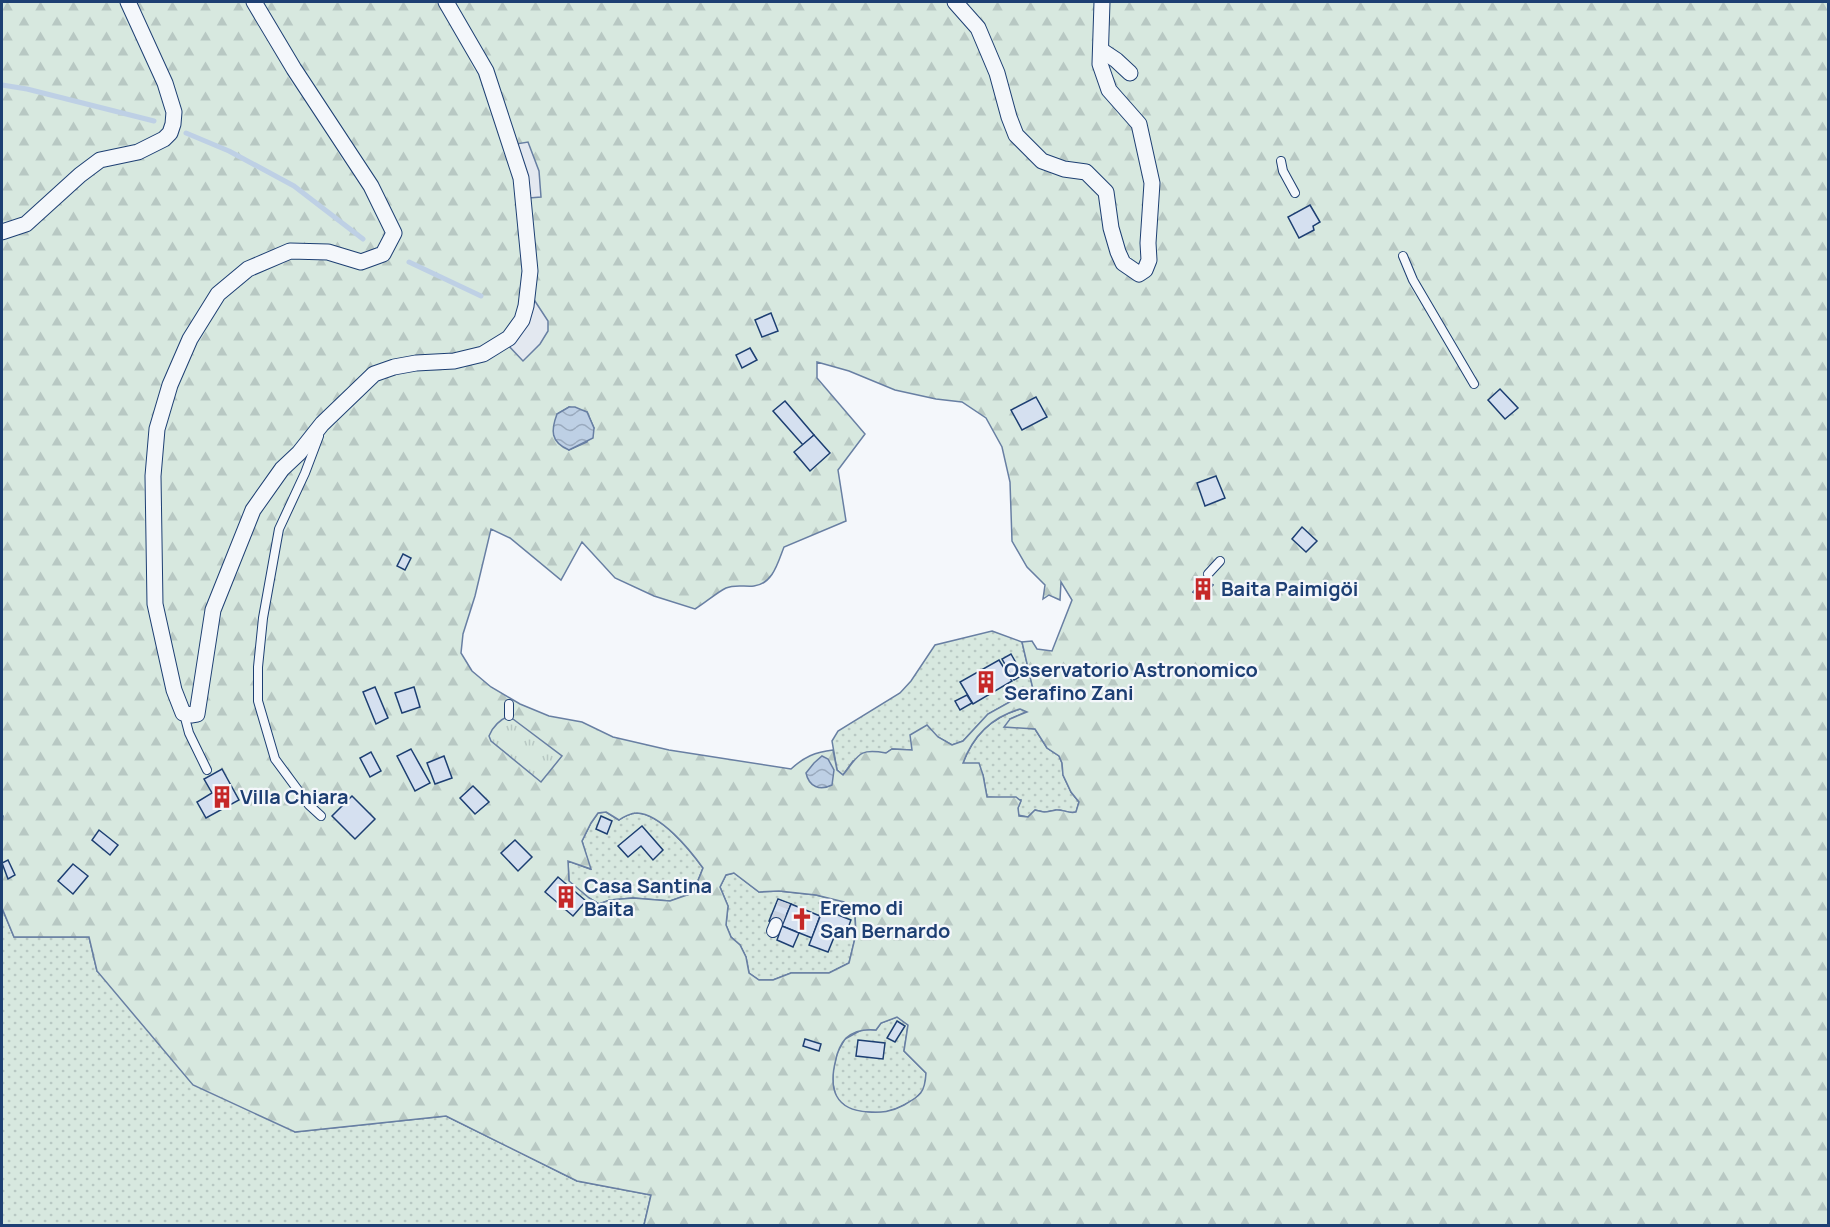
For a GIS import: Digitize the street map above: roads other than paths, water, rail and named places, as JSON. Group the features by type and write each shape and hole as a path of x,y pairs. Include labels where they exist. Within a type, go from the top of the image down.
{"street":[{"path":"2,232 26,224 100,160 138,152 164,139 170,133 174,112 165,83 128,2"},
{"path":"254,2 294,69 371,186 394,233 382,254 361,262 328,252 290,252 248,269 218,294 190,339 170,386 157,429 153,476 155,604 174,690 183,712 191,715 197,714 213,610 253,510 282,469 299,453 322,424 374,374 394,367 454,361 483,354 509,338 522,320 530,271 521,178 486,71 446,2"},
{"path":"955,2 978,28 997,73 1016,135 1042,161 1064,169 1086,172 1106,192 1111,228 1118,252 1123,263 1139,274 1145,270 1149,260 1152,183 1139,124 1109,90 1100,63 1102,2"},
{"path":"1101,50 1130,73"}],"lane":[{"path":"1281,161 1283,171 1295,193"},
{"path":"1403,256 1413,280 1474,384"},
{"path":"321,816 309,805 275,759 258,701 258,667 263,618 279,529 305,474 322,424"},
{"path":"1208,574 1220,561"},
{"path":"508,704 509,716"},
{"path":"183,712 189,732 207,770"}],"water":[{"path":"569,407 587,412 594,428 593,438 569,450 558,443 553,430 557,414"},
{"path":"822,756 828,759 834,770 832,785 819,788 812,785 806,773"}],"waterway":[{"path":"2,85 27,89 154,121"},
{"path":"186,133 229,151 294,186 363,239"},
{"path":"409,262 481,296"}],"tunnel":[{"path":"776,924 784,902"}],"place":[{"name":"Baita Paimigöi","path":"1203,589"},
{"name":"Osservatorio Astronomico Serafino Zani","path":"986,682"},
{"name":"Villa Chiara","path":"222,797"},
{"name":"Casa Santina Baita","path":"566,897"},
{"name":"Eremo di San Bernardo","path":"802,919"}]}
